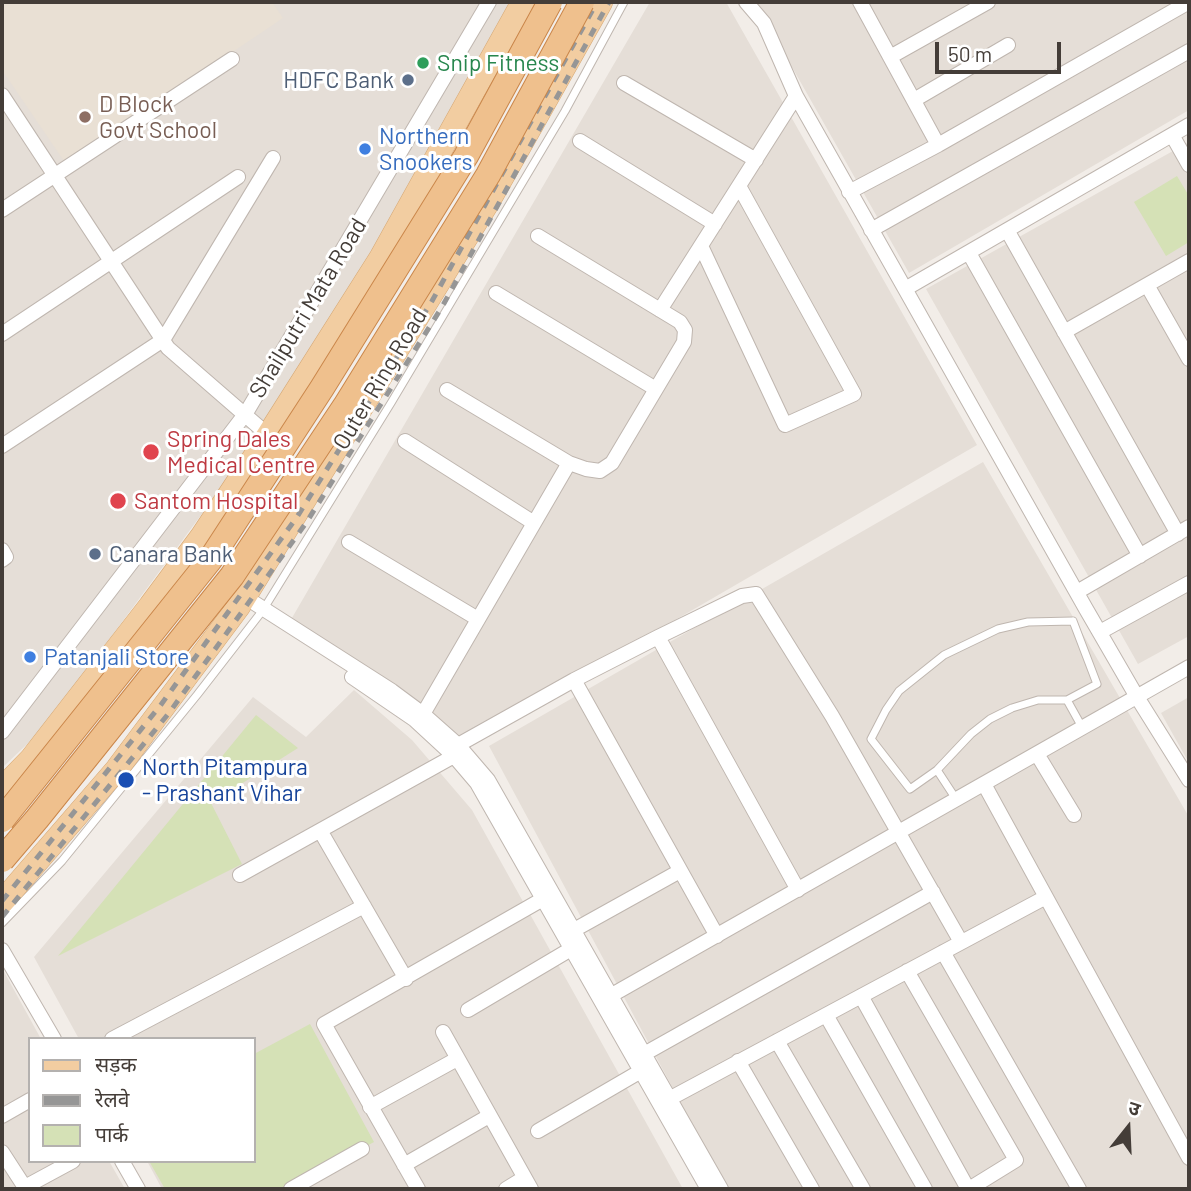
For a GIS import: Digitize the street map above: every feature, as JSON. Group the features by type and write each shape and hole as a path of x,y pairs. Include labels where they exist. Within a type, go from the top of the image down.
{"highway":[{"name":"Outer Ring Road","path":"2,820 210,560 322,388 466,156 550,2"},
{"name":"Outer Ring Road","path":"2,860 232,576 345,406 488,175 582,2"}],"main road":[{"path":"2,789 31,759 202,536 255,456 380,259 523,2"},
{"name":"Outer Ring Road","path":"2,902 251,607 370,394 487,204 601,2"},
{"path":"316,359 370,394"},
{"path":"90,683 145,732"}],"street":[{"name":"Shailputri Mata Road","path":"2,732 246,413 489,2"},
{"path":"747,2 764,23 796,96 849,192 1137,697 1189,780"},
{"path":"860,2 938,145"},
{"path":"890,57 988,2"},
{"path":"849,192 938,145 1163,8 1189,2"},
{"path":"914,100 1008,46"},
{"path":"871,230 1189,51"},
{"path":"2,210 232,59"},
{"path":"624,83 756,160"},
{"path":"2,96 168,348 267,434"},
{"path":"660,310 796,96"},
{"path":"905,289 1189,125"},
{"path":"1172,135 1189,165"},
{"path":"580,141 715,224"},
{"path":"2,446 163,340 273,158"},
{"path":"2,334 238,177"},
{"path":"701,246 785,425 854,394 739,186"},
{"path":"1007,230 1064,332 1184,531 1077,592"},
{"path":"447,390 569,463 600,471 612,463 684,342 685,330 680,322 538,236"},
{"path":"969,253 1140,556"},
{"path":"1064,332 1189,261"},
{"path":"1147,285 1189,359"},
{"path":"496,293 656,389"},
{"path":"405,441 534,523"},
{"path":"423,714 569,463"},
{"path":"349,542 478,619"},
{"path":"2,550 6,557 2,560"},
{"path":"1100,632 1189,583"},
{"path":"240,875 321,832 574,680 742,596 756,594 832,716 961,942"},
{"path":"251,607 392,691 423,714 456,751 571,949 644,1054 721,1189"},
{"path":"251,607 384,697 456,751 488,780 574,930 641,1072 708,1189"},
{"path":"658,637 798,890"},
{"path":"606,998 1189,667"},
{"path":"574,680 717,936"},
{"path":"1037,754 1074,815"},
{"path":"984,784 1189,1158"},
{"path":"321,832 405,979"},
{"path":"574,930 680,871"},
{"path":"644,1054 933,892"},
{"path":"669,1099 1046,897"},
{"path":"418,1189 324,1024 543,899"},
{"path":"116,1037 363,905"},
{"path":"468,1010 571,949"},
{"path":"2,950 53,1037"},
{"path":"943,952 1079,1189"},
{"path":"861,996 969,1189 1016,1160 907,971"},
{"path":"825,1015 925,1189"},
{"path":"443,1032 528,1184 506,1189"},
{"path":"777,1041 863,1189"},
{"path":"370,1107 457,1059"},
{"path":"738,1061 812,1189"},
{"path":"538,1131 641,1072"},
{"path":"2,1116 28,1101"},
{"path":"404,1165 489,1116"},
{"path":"291,1189 362,1149"},
{"path":"2,1152 26,1188 70,1163"},
{"path":"123,1163 138,1189"}],"lane":[{"path":"2,923 62,861 251,607 391,404 559,122 624,2"},
{"path":"1073,621 1097,684 1067,700 1038,700 1012,708 990,719 971,734 937,770 910,789 872,739 899,691 944,655 998,629 1028,622 1073,621"},
{"path":"1067,700 1083,728"},
{"path":"937,770 957,799"}],"shaded area":[{"path":"2,2 514,2 394,225 252,446 43,729 2,768"},
{"name":"D Block Govt School","path":"2,2 272,2 283,18 66,164 2,70"},
{"path":"650,2 726,2 977,445 463,743 289,623"},
{"path":"755,2 1189,2 1189,110 909,273"},
{"path":"1189,142 1189,636 1138,664 926,289"},
{"path":"983,462 1189,817 1189,1189 727,1189 489,746"},
{"path":"354,690 412,740 472,810 683,1189 162,1189 148,1163 256,1163 256,1037 78,1037 34,957 253,697 306,737"},
{"path":"1189,697 1189,763 1161,713"},
{"path":"2,968 40,1037 28,1037 28,1163 110,1163 125,1189 2,1189"}],"green space":[{"path":"1177,176 1189,196 1189,242 1166,256 1134,202"},
{"path":"256,715 298,748 211,803 242,864 58,956"},
{"path":"310,1024 374,1142 286,1189 165,1189 150,1163 256,1163 256,1053"}],"railway":[{"path":"2,901 160,706 297,517 432,301 597,2"},
{"path":"2,917 169,713 306,523 442,307 609,2"}],"place":[{"name":"Snip Fitness","path":"423,63"},
{"name":"HDFC Bank","path":"408,80"},
{"name":"D Block Govt School","path":"85,117"},
{"name":"Northern Snookers","path":"365,149"},
{"name":"Spring Dales Medical Centre","path":"151,452"},
{"name":"Santom Hospital","path":"118,501"},
{"name":"Canara Bank","path":"95,554"},
{"name":"Patanjali Store","path":"30,657"},
{"name":"North Pitampura - Prashant Vihar","path":"126,780"}]}
